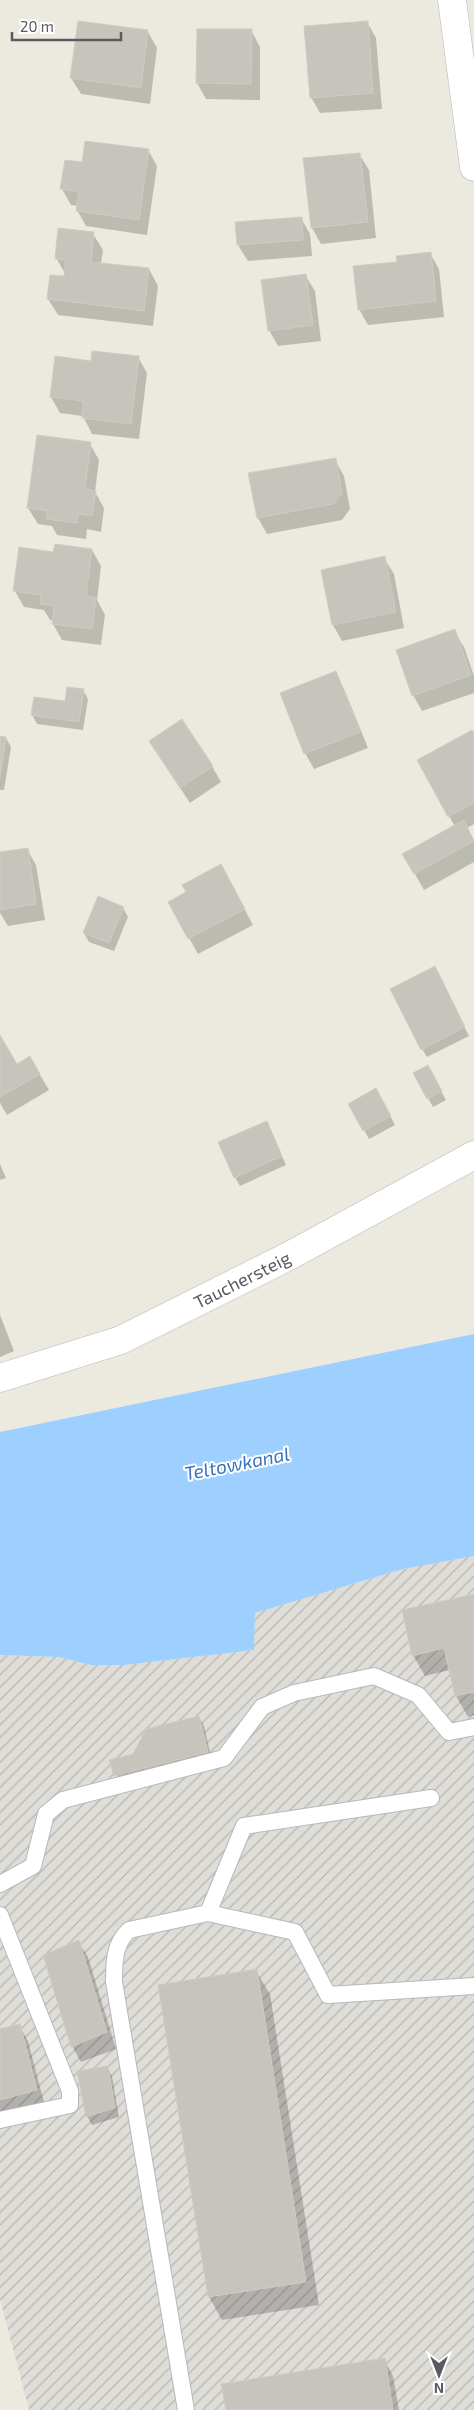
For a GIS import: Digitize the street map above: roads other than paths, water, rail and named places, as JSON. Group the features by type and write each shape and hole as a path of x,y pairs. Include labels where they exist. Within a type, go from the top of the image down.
{"street":[{"path":"452,0 474,167"},
{"name":"Tauchersteig","path":"0,1378 121,1340 289,1256 474,1155"}],"lane":[{"path":"0,1884 33,1866 46,1814 64,1800 224,1758 262,1707 294,1693 374,1676 418,1695 450,1732 474,1728"},
{"path":"208,1913 244,1826 431,1798"},
{"path":"186,2410 114,1982 114,1961 121,1938 129,1930 208,1913 295,1932 328,1995 474,1986"},
{"path":"0,1915 70,2091 70,2104 0,2120"}],"water":[{"name":"Teltowkanal","path":"474,1334 474,1556 403,1569 255,1613 254,1650 124,1665 91,1665 59,1657 0,1655 0,1432"}]}
